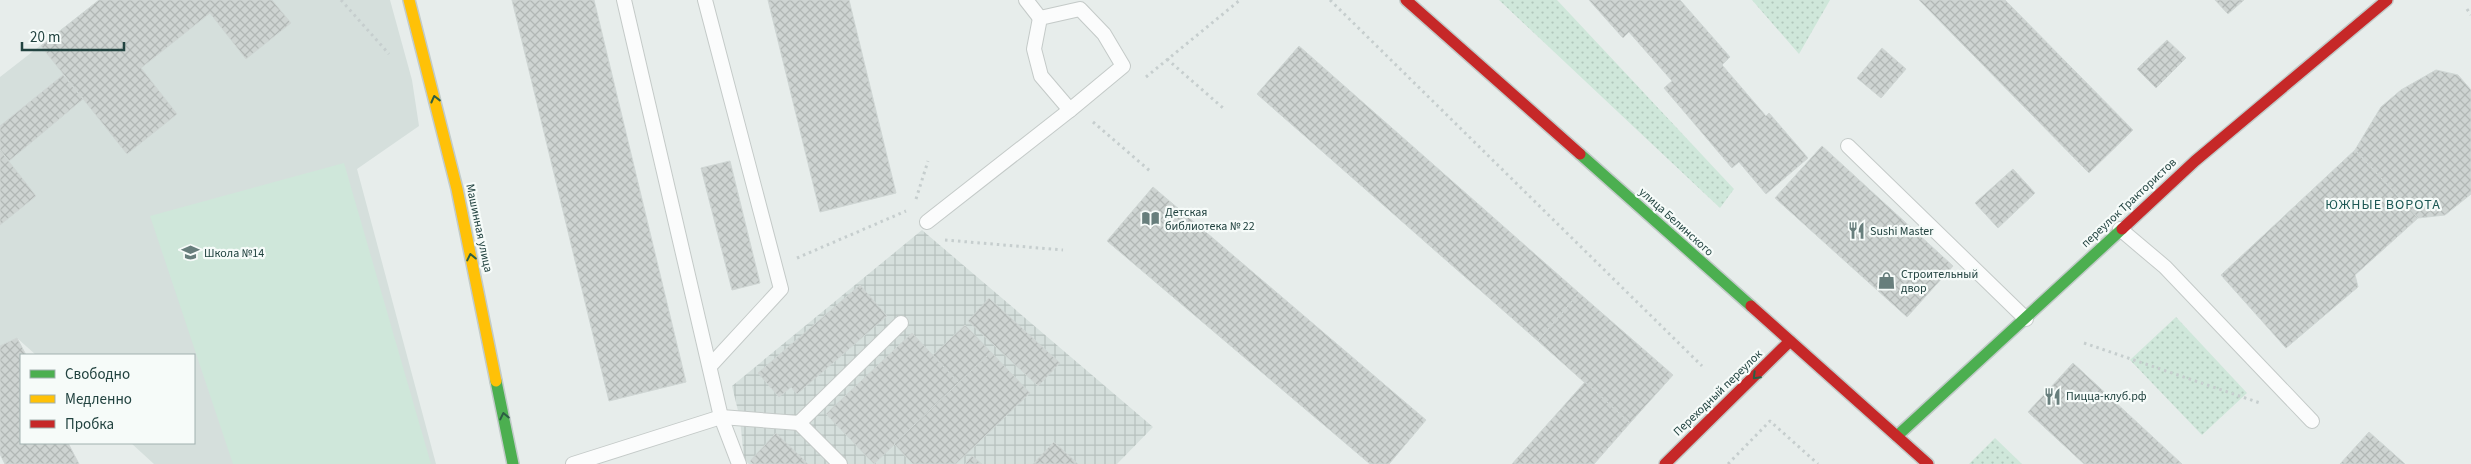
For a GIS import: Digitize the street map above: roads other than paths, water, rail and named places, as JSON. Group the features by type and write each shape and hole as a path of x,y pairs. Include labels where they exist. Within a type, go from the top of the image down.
{"street":[{"name":"Машинная улица","path":"409,0 457,190 513,464"},
{"name":"улица Белинского","path":"1406,0 1928,464"},
{"name":"переулок Трактористов","path":"1897,436 2026,319 2120,229 2195,161 2387,0"},
{"name":"Переходный переулок","path":"1665,464 1790,341"}],"lane":[{"path":"624,0 721,417 738,464"},
{"path":"705,0 781,289 710,366"},
{"path":"1026,0 1040,18 1034,48 1041,76 1070,110"},
{"path":"927,222 1123,66 1104,34 1080,9 1040,18"},
{"path":"1848,146 2026,319"},
{"path":"2120,229 2165,267 2312,421"},
{"path":"799,423 901,323"},
{"path":"573,464 721,417 799,423 840,464"}],"place":[{"name":"Детская библиотека № 22","path":"1151,219"},
{"name":"Sushi Master","path":"1856,231"},
{"name":"Школа №14","path":"190,253"},
{"name":"Строительный двор","path":"1887,281"},
{"name":"Пицца-клуб.рф","path":"2052,396"}],"district":[{"name":"ЮЖНЫЕ ВОРОТА","path":"2383,205"}]}
